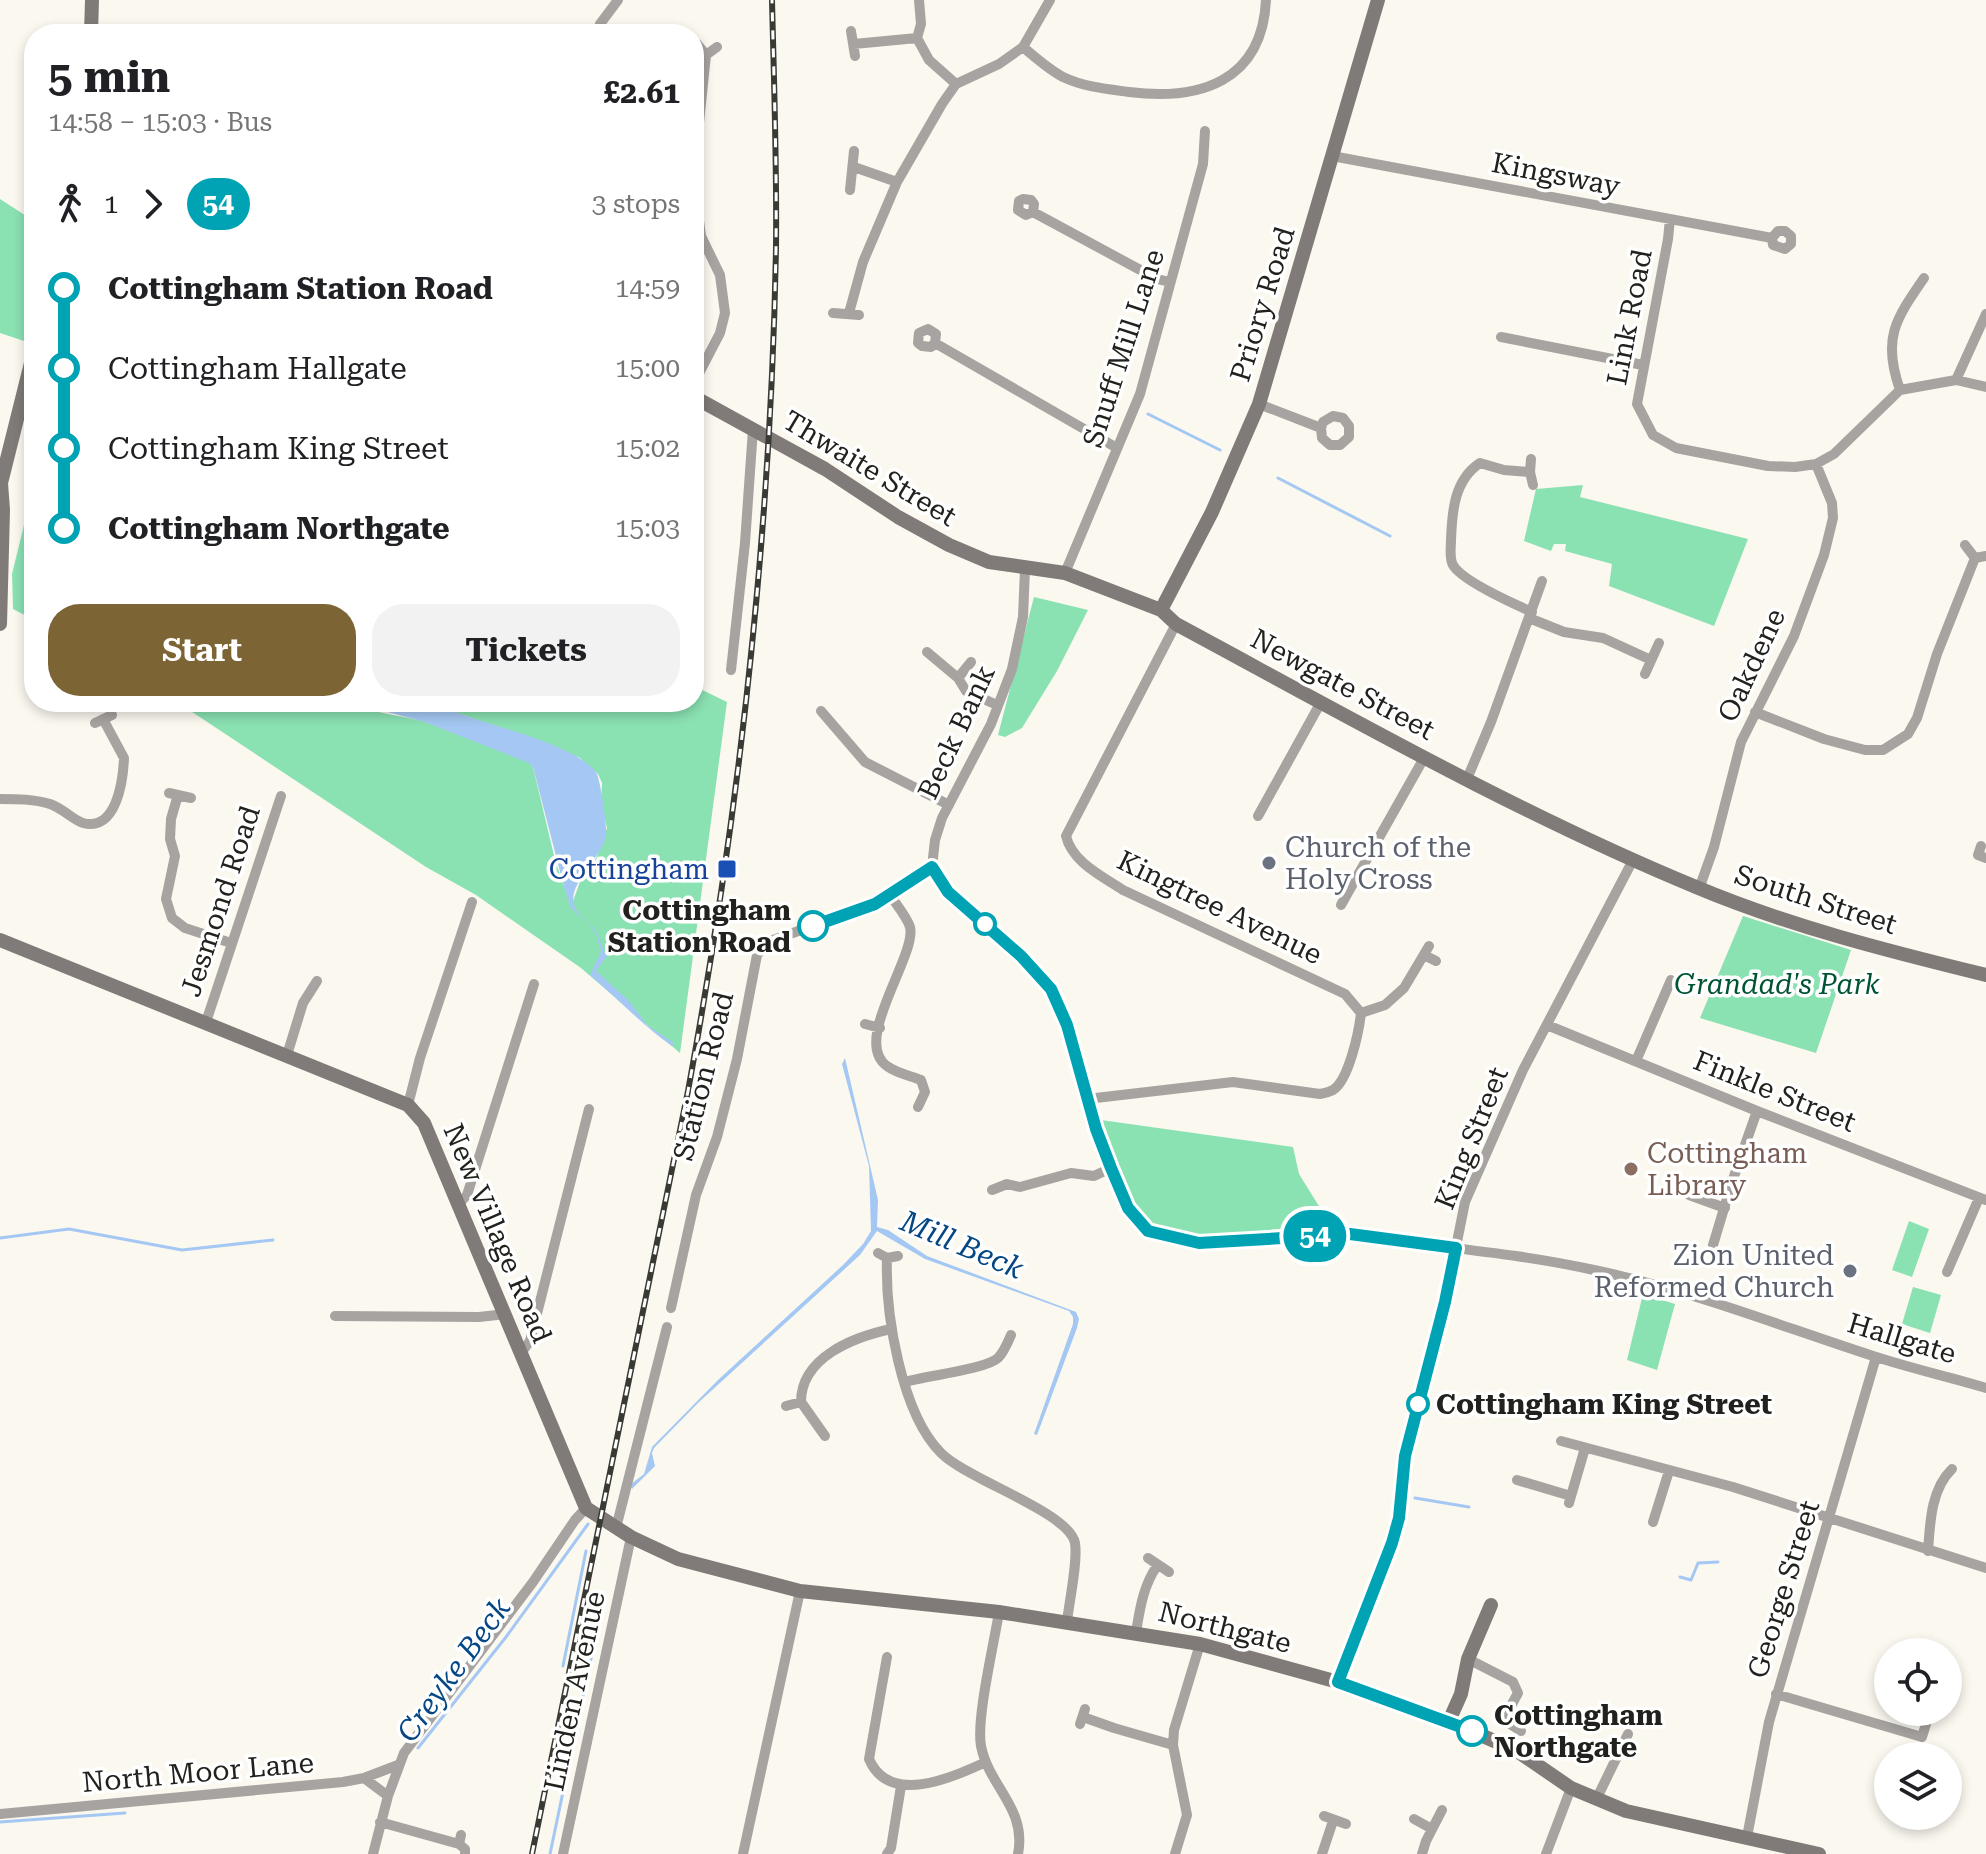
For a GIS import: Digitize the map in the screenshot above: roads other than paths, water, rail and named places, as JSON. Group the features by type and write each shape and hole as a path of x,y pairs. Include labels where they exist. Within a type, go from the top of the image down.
{"street":[{"path":"91,24 92,0"},
{"path":"600,24 618,0"},
{"path":"919,0 921,24 917,38 929,60 956,84"},
{"path":"833,313 854,314 863,262 897,182 942,104 956,84 999,64 1023,47 1050,0"},
{"path":"1023,47 1064,77 1091,88 1155,96 1195,92 1216,85 1238,71 1256,43 1266,0"},
{"name":"Priory Road","path":"1161,610 1212,512 1259,404 1378,0"},
{"path":"851,31 854,50 917,38"},
{"path":"706,55 717,47"},
{"path":"704,53 704,74"},
{"name":"Snuff Mill Lane","path":"1065,573 1140,394 1203,164 1205,131"},
{"path":"850,190 854,151"},
{"name":"Kingsway","path":"1332,156 1772,238"},
{"path":"854,167 897,182"},
{"path":"1033,212 1157,279 1170,282"},
{"name":"Link Road","path":"1670,219 1637,404 1653,435 1676,448 1768,466 1816,464"},
{"path":"704,242 720,275 725,313 720,333 704,364"},
{"path":"1900,390 1890,362 1894,330 1898,316 1927,276"},
{"path":"1956,380 1986,314"},
{"path":"1501,337 1643,365"},
{"path":"935,343 1117,448"},
{"path":"1816,464 1834,454 1900,390 1956,380 1986,387"},
{"path":"0,624 3,510 0,482 24,390"},
{"name":"Thwaite Street","path":"704,402 825,469 898,517 949,545 989,562 1025,569"},
{"path":"1259,404 1321,428"},
{"path":"731,670 753,429"},
{"path":"1531,459 1533,485"},
{"path":"1530,472 1504,470 1480,463 1469,470 1453,507 1450,556 1453,566 1480,586 1564,632 1603,638 1651,660"},
{"name":"Oakdene","path":"1699,889 1714,847 1731,775 1755,712 1794,636 1824,555 1833,518 1832,503 1816,464"},
{"path":"1755,712 1824,739 1865,750 1883,750 1908,734 1917,718 1945,630 1980,557 1965,545"},
{"name":"Newgate Street","path":"1025,569 1065,573 1161,610 1176,624 1424,758 1633,860"},
{"name":"Beck Bank","path":"932,867 935,840 949,805 985,735 1012,669 1023,617 1025,569"},
{"path":"1467,779 1542,581"},
{"name":"Kingtree Avenue","path":"1176,624 1066,836 1069,849 1090,869 1123,890 1345,994 1361,1013"},
{"path":"1645,674 1659,643"},
{"path":"927,652 958,678 966,691 997,705"},
{"path":"958,678 971,662"},
{"path":"1258,816 1321,702"},
{"path":"821,711 865,762 949,805"},
{"path":"0,799 29,799 67,811 76,821 100,823 113,811 124,758 103,719"},
{"path":"1341,905 1424,758"},
{"path":"191,798 174,794 170,839 175,856 166,899 172,918 185,928 231,943"},
{"name":"Jesmond Road","path":"206,1022 281,796"},
{"path":"1981,846 1978,855 1986,858"},
{"name":"South Street","path":"1633,860 1699,889 1848,940 1986,975"},
{"name":"King Street","path":"1338,1682 1399,1518 1405,1456 1445,1302 1465,1202 1523,1070 1633,860"},
{"name":"Station Road","path":"671,1308 696,1195 717,1137 737,1059 757,955 770,941 867,907 932,867"},
{"name":"Hallgate","path":"932,867 948,892 1021,956 1051,989 1067,1025 1087,1099 1111,1168 1128,1208 1148,1231 1199,1243 1350,1234 1523,1256 1595,1270 1745,1311 1876,1357 1986,1388"},
{"path":"890,895 910,927 908,948 886,996 877,1042 879,1056 887,1066 921,1080 925,1092 918,1107"},
{"path":"408,1105 420,1058 472,902"},
{"name":"New Village Road","path":"0,940 408,1105 424,1123 586,1508"},
{"path":"1087,1099 1233,1082 1320,1094 1333,1090 1340,1083 1359,1034 1361,1013 1385,1005 1404,988 1427,950 1436,961"},
{"path":"1636,1061 1671,980"},
{"path":"287,1055 303,1003 317,981"},
{"path":"458,1205 467,1195 528,990"},
{"path":"865,1024 880,1028"},
{"name":"Finkle Street","path":"1547,1025 1982,1199"},
{"path":"521,1353 530,1341 589,1109"},
{"path":"1713,1245 1757,1111"},
{"path":"992,1190 1007,1184 1020,1187 1071,1173 1094,1176 1111,1168"},
{"path":"1003,1170 1007,1184"},
{"path":"1689,1195 1725,1208"},
{"path":"1947,1272 1982,1199"},
{"path":"888,1256 886,1289 891,1329 905,1382 922,1427 940,1453 961,1470 1064,1525 1075,1542 1067,1622"},
{"path":"335,1316 479,1317 506,1314"},
{"path":"616,1528 667,1327"},
{"path":"825,1436 801,1402 804,1382 814,1368 844,1343 891,1329"},
{"path":"905,1382 932,1374 974,1368 997,1359 1009,1334 1023,1341"},
{"name":"George Street","path":"1747,1837 1776,1694 1876,1357"},
{"path":"786,1406 801,1402"},
{"path":"1561,1441 1733,1487 1986,1568"},
{"path":"1517,1480 1570,1500 1585,1448"},
{"path":"1928,1551 1935,1500 1942,1478 1952,1469"},
{"path":"1653,1522 1669,1471"},
{"path":"373,1854 387,1824 388,1796 398,1765 586,1508"},
{"name":"Northgate","path":"586,1508 631,1537 678,1559 800,1591 999,1612 1136,1632 1200,1644 1338,1682 1449,1721 1517,1751 1571,1788 1626,1811 1818,1854"},
{"name":"Linden Avenue","path":"563,1854 631,1537"},
{"path":"1136,1632 1152,1562 1169,1572"},
{"path":"743,1854 800,1591"},
{"path":"1449,1721 1461,1694 1468,1659 1491,1605"},
{"path":"999,1612 980,1744 986,1762 1014,1810 1020,1840 1018,1854"},
{"path":"1175,1854 1187,1815 1173,1745 1174,1730 1200,1644"},
{"path":"887,1657 881,1668 869,1759 874,1770 885,1780 901,1786 916,1785 986,1762"},
{"path":"1468,1659 1513,1682 1518,1693 1505,1717 1507,1722 1521,1731"},
{"path":"1776,1694 1874,1723"},
{"path":"1083,1717 1173,1745"},
{"path":"1885,1726 1922,1737 1925,1726"},
{"path":"1596,1800 1628,1734"},
{"name":"North Moor Lane","path":"0,1814 259,1791 364,1778 398,1765"},
{"path":"364,1778 388,1796"},
{"path":"887,1854 891,1848 901,1786"},
{"path":"1546,1854 1571,1788"},
{"path":"1422,1854 1442,1810"},
{"path":"1322,1854 1328,1818 1346,1824"},
{"path":"1414,1819 1432,1829"},
{"path":"387,1824 462,1845"}],"water":[{"path":"388,712 456,712 555,746 596,772 606,837 575,890 575,907 585,921 571,908 533,767 425,722"},
{"path":"587,921 596,931 605,954 610,952 596,971 629,1001 647,1025 674,1043 672,1046 640,1021 590,975 601,952 596,934"},
{"path":"845,1058 878,1200 877,1227 888,1230 927,1256 1076,1312 1079,1319 1077,1328 1037,1435 1034,1434 1073,1324 1069,1311 925,1259 877,1231 860,1255 699,1402 654,1448 655,1466 632,1489 630,1485 644,1474 652,1447 718,1380 843,1265 871,1231 869,1166 842,1064"}],"waterway":[{"path":"1148,414 1220,450"},
{"path":"1278,478 1390,536"},
{"path":"0,1238 69,1229 182,1250 273,1240"},
{"path":"1415,1498 1469,1507"},
{"name":"Creyke Beck","path":"418,1748 506,1637 588,1524"},
{"path":"563,1666 586,1551"},
{"path":"1680,1577 1691,1580 1698,1563 1718,1562"},
{"path":"550,1854 603,1601"},
{"path":"0,1822 125,1813"}],"railway":[{"path":"532,1854 688,1091 737,777 759,566 773,354 776,217 772,0"}],"place":[{"name":"Church of the Holy Cross","path":"1269,863"},
{"name":"Cottingham","path":"727,869"},
{"name":"Cottingham Station Road","path":"813,926"},
{"name":"Cottingham Library","path":"1631,1169"},
{"name":"Zion United Reformed Church","path":"1850,1271"},
{"name":"Cottingham King Street","path":"1418,1404"},
{"name":"Cottingham Northgate","path":"1472,1731"}],"park label":[{"name":"Grandad's Park","path":"1777,984"}],"water label":[{"name":"Mill Beck","path":"962,1245"}]}
